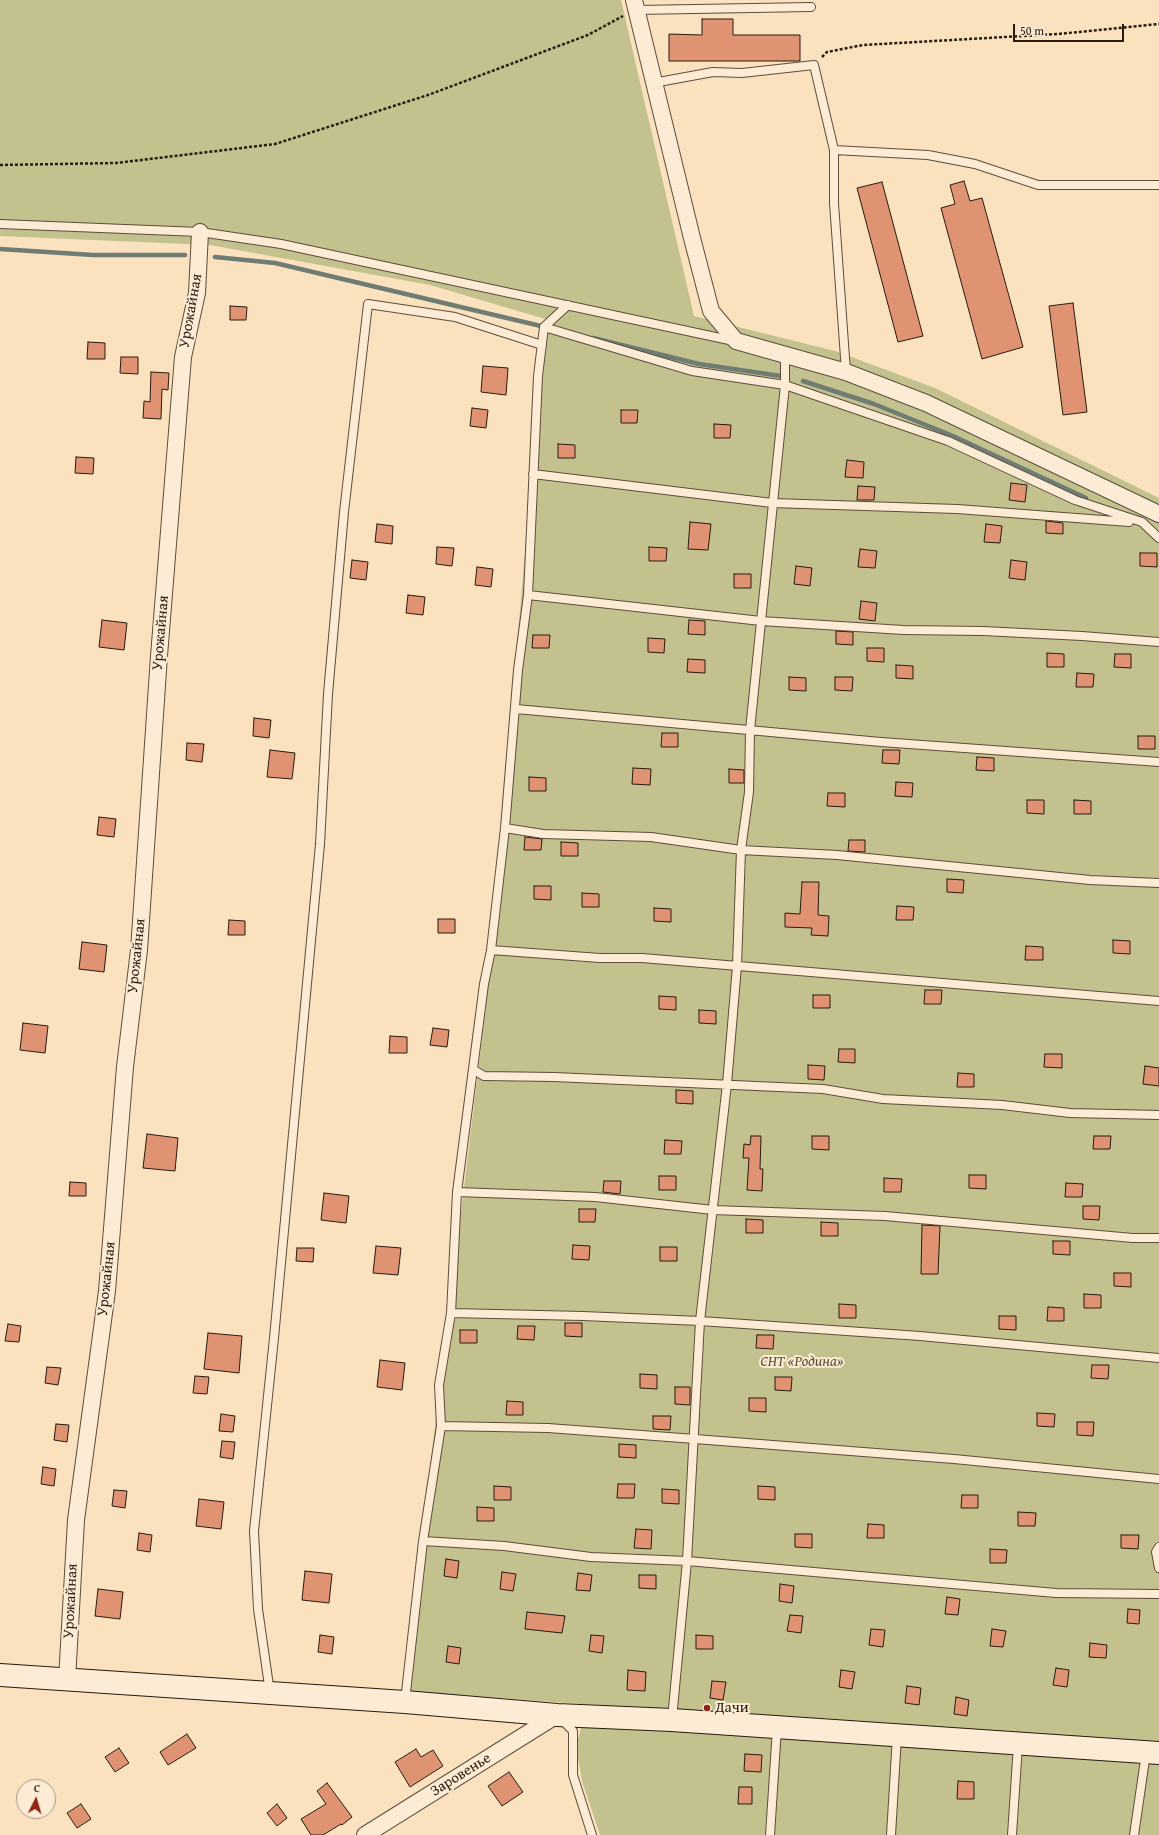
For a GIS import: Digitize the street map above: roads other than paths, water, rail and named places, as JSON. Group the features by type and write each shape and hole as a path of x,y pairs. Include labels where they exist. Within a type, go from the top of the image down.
{"street":[{"path":"635,5 653,83 712,311 736,341 846,372 926,403 1159,514"},
{"name":"Урожайная","path":"67,1680 76,1520 107,1291 125,1067 138,950 159,656 183,357 197,293 200,232"},
{"path":"0,1675 405,1702 558,1715 672,1720 1153,1753"},
{"name":"Заровенье","path":"364,1835 558,1715"}],"lane":[{"path":"635,5 811,7"},
{"path":"653,83 713,72 742,73 814,65 834,150 834,203 846,372"},
{"path":"834,150 928,155 975,164 1038,185 1159,185"},
{"path":"0,224 200,232 281,244 736,341"},
{"path":"270,1693 258,1609 254,1531 274,1338 320,844 328,694 344,512 368,304 455,317 542,345"},
{"path":"405,1702 412,1624 441,1426 438,1385 451,1313 457,1192 484,984 491,950 506,828 518,670 528,595 536,407 544,327 568,305"},
{"path":"544,327 692,372 785,385 948,441 1075,500 1142,522 1159,538"},
{"path":"672,1720 687,1561 700,1321 713,1210 737,966 741,850 749,792 750,730 785,385 785,355"},
{"path":"533,474 772,503 957,509 1142,522"},
{"path":"528,595 761,621 904,630 983,631 1082,636 1159,642"},
{"path":"516,709 750,730 1159,762"},
{"path":"506,828 543,834 651,837 741,850 853,856 1090,880 1159,883"},
{"path":"491,950 600,958 642,958 1159,1002"},
{"path":"474,1070 484,1076 554,1077 823,1089 883,1098 1002,1105 1070,1113 1159,1115"},
{"path":"457,1192 595,1197 713,1210 885,1216 1133,1238 1159,1238"},
{"path":"451,1313 583,1316 700,1321 920,1336 1159,1358"},
{"path":"441,1426 548,1428 954,1459 1159,1479"},
{"path":"423,1541 504,1546 591,1556 687,1561 1056,1593 1159,1594"},
{"path":"1159,1547 1156,1552 1159,1568"},
{"path":"558,1715 573,1731 573,1775 592,1835"},
{"path":"770,1835 777,1727"},
{"path":"891,1835 897,1735"},
{"path":"1012,1835 1018,1744"},
{"path":"1134,1835 1153,1753"}],"waterway":[{"path":"0,249 93,255 185,255"},
{"path":"215,257 275,263 545,327"},
{"path":"593,338 699,364 781,376"},
{"path":"803,381 874,404 953,436 1086,498"}],"place":[{"name":"Дачи","path":"707,1708"}],"park label":[{"name":"СНТ «Родина»","path":"802,1362"}]}
